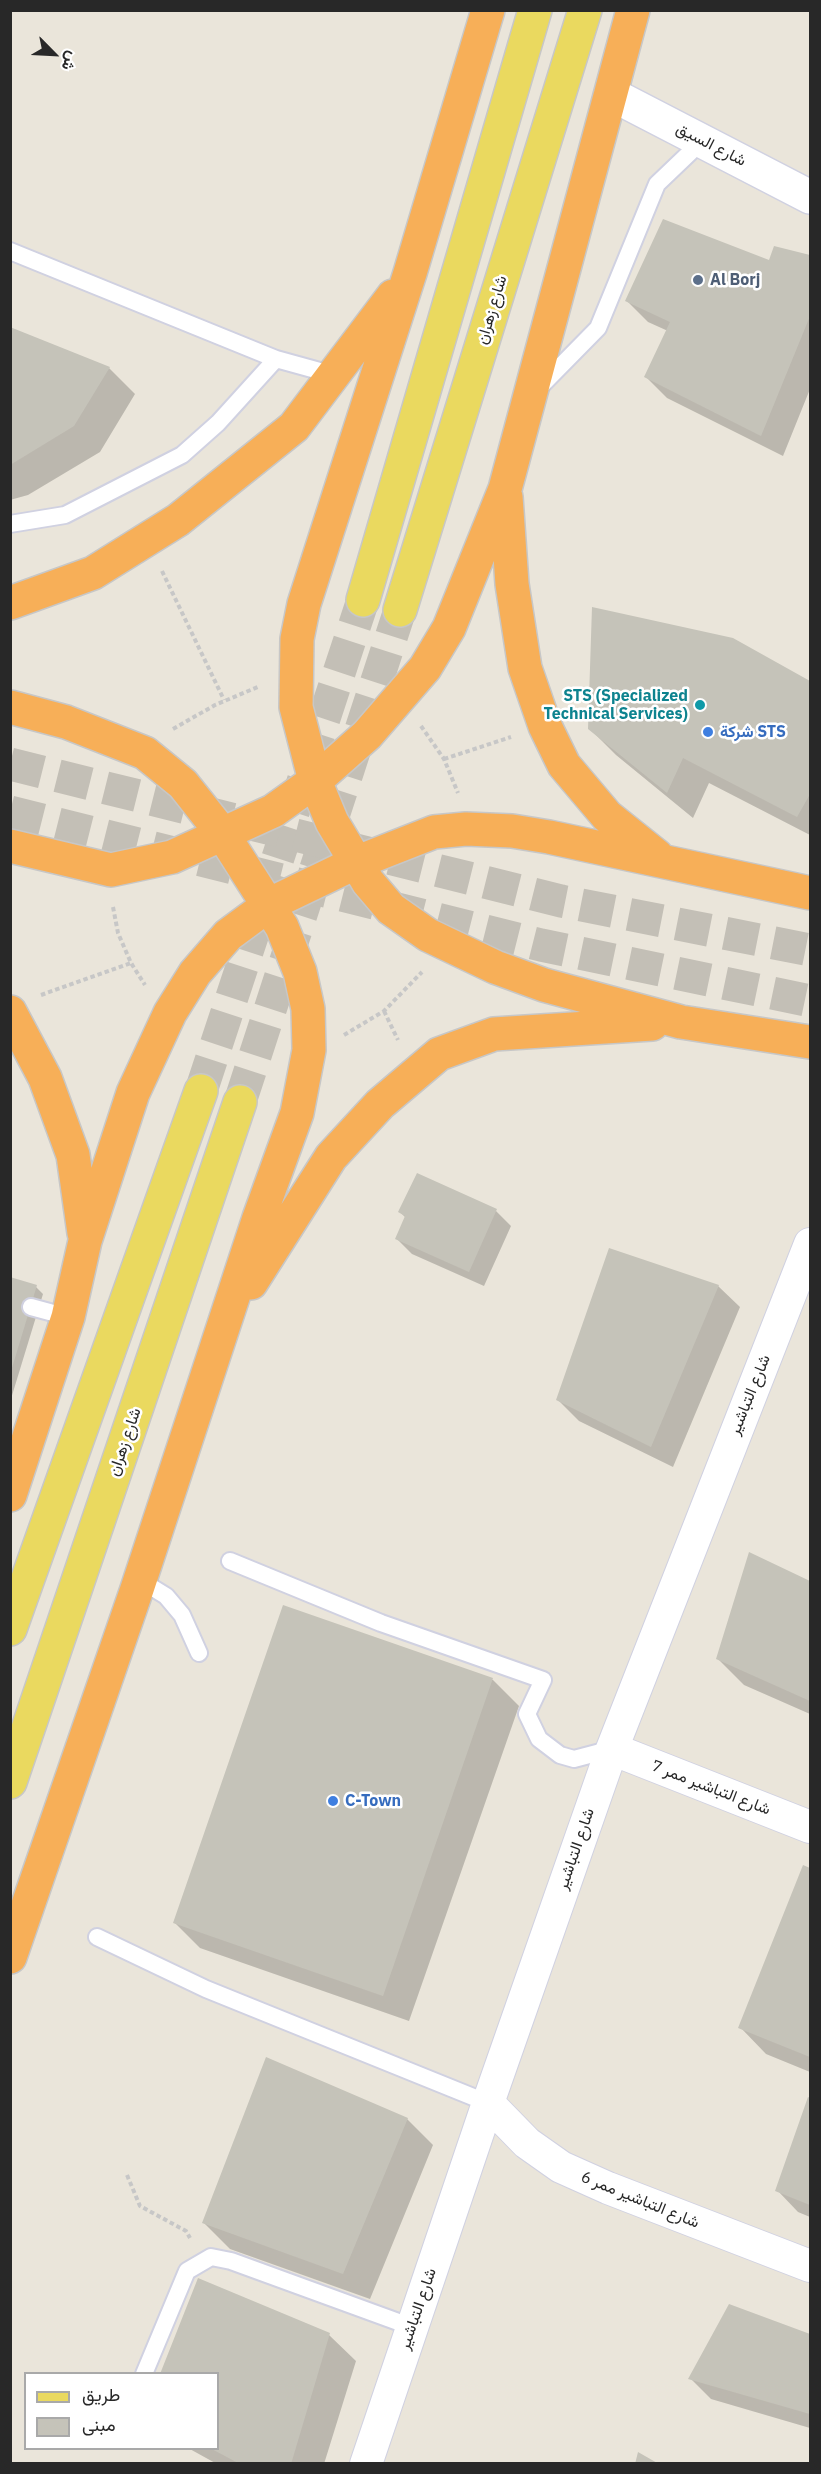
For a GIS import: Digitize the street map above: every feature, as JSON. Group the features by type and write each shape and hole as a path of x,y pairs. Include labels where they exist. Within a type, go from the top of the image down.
{"highway":[{"path":"488,10 410,273 319,548 297,639 296,707 315,781 332,822 355,863 391,909 428,935 495,968 544,985 681,1022 810,1042"},
{"path":"10,846 111,870 172,857 273,811 315,781 367,735 399,701 425,668 449,628 505,489 532,395 633,10"},
{"path":"10,603 93,573 178,520 294,427 410,273"},
{"path":"505,489 512,584 525,668 545,726 564,765 607,816 663,861"},
{"path":"10,707 87,729 145,753 183,784 222,833 270,904 300,972 308,1009 309,1050 297,1113 10,1957"},
{"path":"10,1495 18,1449 68,1317 85,1241 133,1093 170,1013 195,973 228,935 270,904 355,863 435,832 466,829 512,831 549,837 810,893"},
{"path":"21,1005 73,1155 85,1241"},
{"path":"220,1336 261,1265 331,1157 380,1104 439,1054 494,1034 681,1022"}],"main road":[{"path":"363,600 535,10"},
{"name":"شارع زهران","path":"400,610 585,10"},
{"path":"10,1629 201,1091"},
{"name":"شارع زهران","path":"10,1782 240,1102"}],"street":[{"name":"شارع السيق","path":"611,94 810,197"},
{"name":"شارع التباشير","path":"366,2463 488,2103 612,1749 810,1244"},
{"name":"شارع التباشير ممر 7","path":"612,1749 810,1827"},
{"name":"شارع التباشير ممر 6","path":"488,2103 527,2143 561,2167 608,2188 810,2266"}],"lane":[{"path":"532,395 598,328 657,184 702,141"},
{"path":"10,251 276,359 334,375"},
{"path":"10,524 64,515 182,455 218,423 276,359"},
{"path":"31,1307 68,1317"},
{"path":"230,1561 381,1623 543,1680 527,1714 539,1739 560,1755 574,1759 612,1749"},
{"path":"140,1580 166,1596 182,1615 199,1653"},
{"path":"97,1937 206,1989 488,2103"},
{"path":"144,2372 188,2271 211,2257 231,2261 412,2327"}],"path":[{"path":"146,539 224,700"},
{"path":"145,753 177,726 224,700 295,675"},
{"path":"399,701 424,728 444,759 458,793 466,829"},
{"path":"444,759 545,726"},
{"path":"111,870 112,902 116,923 130,963 148,990 170,1013"},
{"path":"309,1050 341,1037 384,1011 423,971 442,942"},
{"path":"21,1005 130,963"},
{"path":"127,2175 140,2206 186,2231 202,2263"}],"building":[{"path":"663,219 769,260 774,246 810,255 810,316 761,436 644,377 670,322 625,301"},
{"path":"10,327 110,367 74,426 10,465"},
{"name":"STS (Specialized Technical Services)","path":"592,607 733,638 810,681 810,794 797,817 683,758 667,793 588,729"},
{"path":"417,1173 497,1209 469,1272 395,1239 405,1216 398,1212"},
{"path":"609,1248 719,1285 651,1447 556,1400"},
{"path":"10,1277 37,1285 11,1371 10,1371"},
{"path":"749,1552 810,1581 810,1701 716,1659"},
{"name":"C-Town","path":"283,1605 493,1678 383,1996 173,1923"},
{"path":"803,1865 810,1868 810,2057 738,2028"},
{"path":"266,2057 408,2118 343,2274 202,2223"},
{"path":"808,2097 810,2098 810,2205 775,2191"},
{"path":"198,2278 330,2333 291,2464 240,2464 214,2450 219,2450 219,2372 161,2372"},
{"path":"729,2304 810,2334 810,2414 688,2379"},
{"path":"638,2452 659,2464 635,2464"}],"tunnel":[{"path":"201,1091 363,600"},
{"path":"240,1102 400,610"},
{"path":"10,764 561,901 810,950"},
{"path":"10,812 541,945 810,1001"}],"place":[{"name":"Al Borj","path":"698,280"},
{"name":"STS (Specialized Technical Services)","path":"700,705"},
{"name":"شركة STS","path":"708,732"},
{"name":"C-Town","path":"333,1801"}]}
